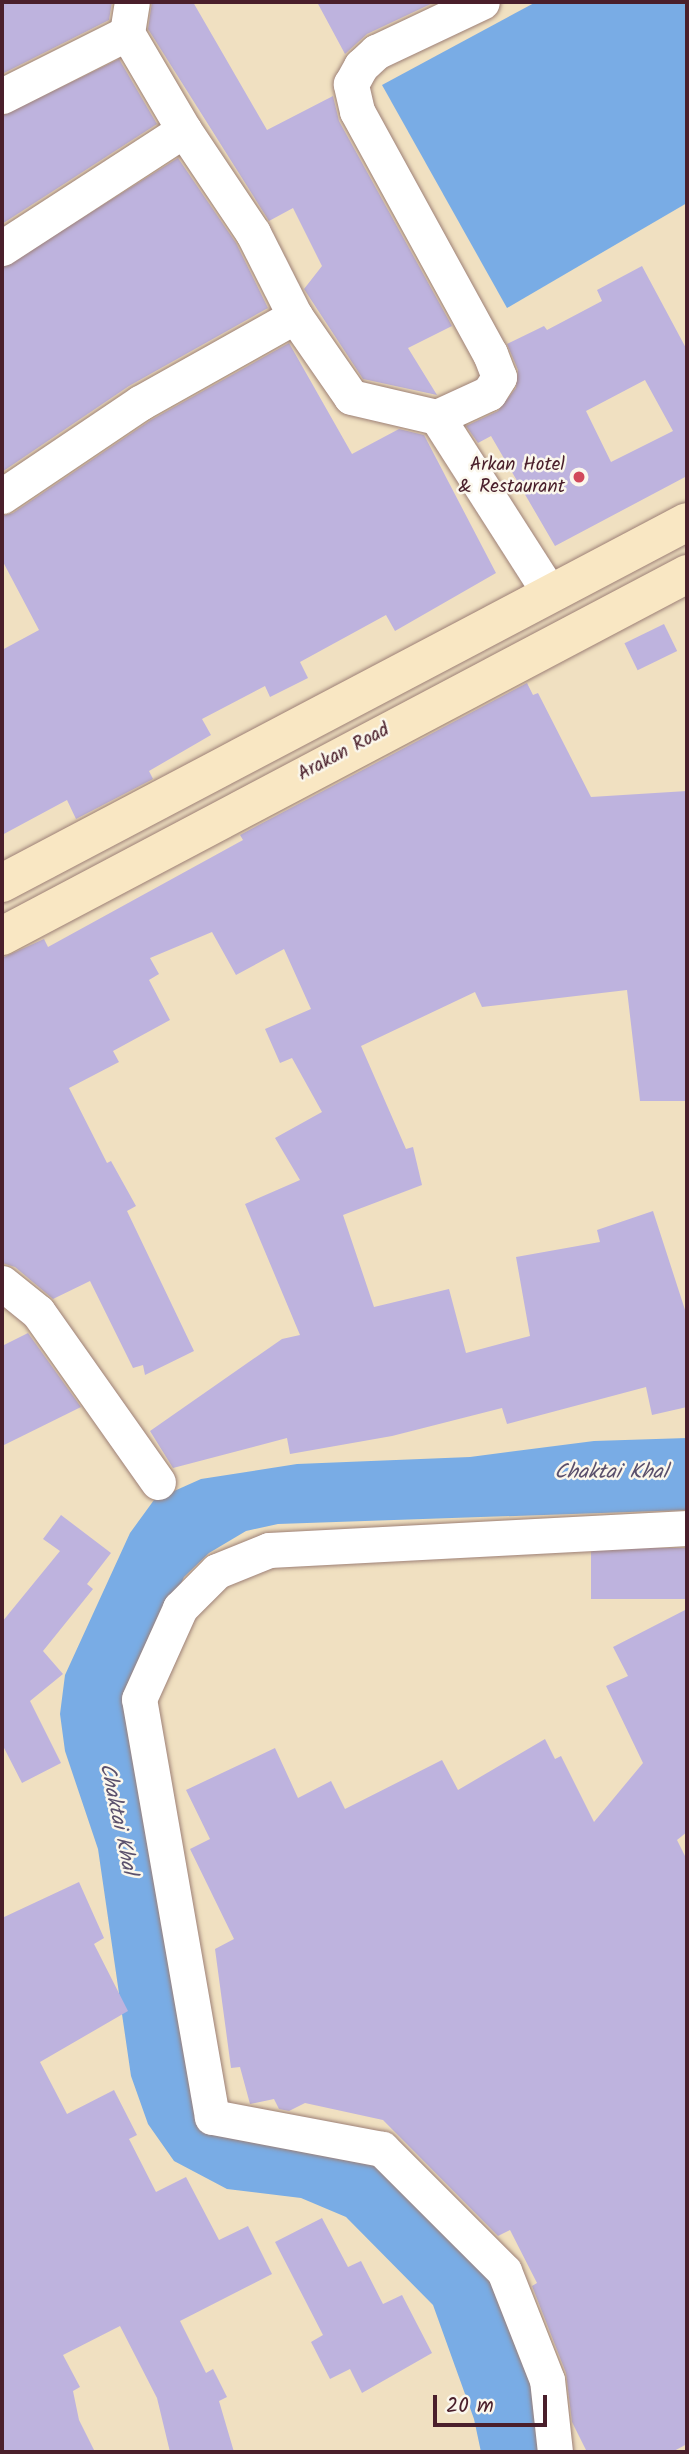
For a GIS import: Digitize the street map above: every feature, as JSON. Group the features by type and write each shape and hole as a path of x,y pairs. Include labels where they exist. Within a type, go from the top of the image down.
{"main road":[{"path":"2,883 549,592 687,522"},
{"name":"Arakan Road","path":"2,936 687,573"}],"street":[{"path":"2,96 130,17 184,130 253,233 295,316 351,397 437,417 489,393 499,377 490,354 357,111 351,84 361,66 376,52 482,2"},
{"path":"2,248 184,130"},
{"path":"2,495 140,403 295,316"},
{"path":"437,417 549,592"},
{"path":"2,1283 38,1312 158,1482"},
{"path":"555,2452 547,2380 504,2271 382,2149 212,2117 139,1699 180,1608 218,1571 269,1550 687,1528"}],"water":[{"path":"536,2 687,2 687,203 507,308 382,85"},
{"name":"Chaktai Khal","path":"687,1438 687,1510 278,1524 246,1531 209,1553 184,1577 133,1688 203,2110 376,2164 493,2281 528,2367 541,2452 481,2452 474,2419 433,2305 346,2217 301,2198 227,2189 174,2161 148,2124 131,2076 98,1849 65,1751 60,1714 65,1675 130,1533 154,1500 201,1479 297,1464 470,1457 594,1441"}],"building":[{"path":"2,2 112,2 109,20 2,74"},
{"path":"152,2 193,2 267,130 333,96 339,121 452,326 408,348 437,395 363,379 304,289 322,266 293,208 269,221 148,29"},
{"path":"317,2 435,2 367,34 345,54"},
{"path":"119,59 157,124 2,224 2,116"},
{"path":"178,158 236,243 268,308 129,386 2,472 2,268"},
{"path":"642,266 687,350 687,476 555,546 491,436 478,443 466,426 498,411 516,388 518,370 507,344 544,326 547,330 602,301 597,290","holes":["645,380 673,431 611,462 586,411"]},
{"path":"289,343 352,454 399,429 424,435 496,573 395,631 386,615 300,662 308,678 270,697 265,686 202,719 211,735 149,771 153,779 76,819 67,800 2,835 2,650 39,630 2,560 2,516 13,513 151,420"},
{"path":"664,624 677,651 638,670 624,643"},
{"path":"527,683 533,695 538,693 591,797 687,791 687,1101 640,1101 627,990 482,1007 475,992 361,1046 406,1149 413,1147 422,1185 343,1215 374,1307 449,1289 466,1353 530,1336 516,1257 600,1242 597,1230 653,1211 687,1316 687,1407 652,1415 646,1387 507,1424 502,1408 392,1436 290,1454 287,1438 173,1468 150,1431 282,1339 300,1335 245,1204 300,1180 275,1138 322,1112 292,1058 280,1063 265,1029 311,1009 284,949 236,975 212,932 150,958 159,974 149,980 170,1020 113,1051 119,1062 69,1088 107,1163 111,1161 136,1206 127,1211 194,1351 145,1375 143,1365 133,1368 90,1281 53,1299 15,1267 2,1263 2,958 44,939 48,947 243,840 240,835"},
{"path":"28,1333 81,1407 2,1446 2,1346"},
{"path":"61,1515 111,1553 87,1584 93,1589 43,1651 63,1674 30,1701 61,1763 22,1783 2,1744 2,1622 60,1551 43,1539"},
{"path":"591,1548 687,1548 687,1599 591,1599"},
{"path":"687,1609 687,1832 677,1840 687,1860 687,2444 672,2452 587,2452 572,2422 566,2373 532,2286 537,2283 510,2230 498,2236 383,2120 305,2103 289,2111 279,2109 274,2099 250,2104 240,2067 231,2068 215,1949 234,1939 190,1849 210,1839 186,1790 275,1748 298,1798 331,1781 345,1809 442,1760 458,1790 545,1739 555,1759 561,1756 594,1822 643,1763 606,1686 628,1676 613,1647"},
{"path":"79,1882 104,1938 94,1944 128,2011 40,2062 67,2114 114,2090 137,2135 129,2139 156,2192 186,2177 219,2240 248,2226 272,2274 180,2321 206,2373 213,2369 227,2397 219,2401 234,2452 170,2452 157,2398 120,2326 63,2355 80,2387 73,2391 79,2420 95,2452 2,2452 2,1918"},
{"path":"322,2218 348,2267 361,2261 383,2304 402,2295 432,2353 362,2393 350,2369 330,2379 311,2342 323,2335 275,2242"}],"place":[{"name":"Arkan Hotel & Restaurant","path":"579,477"}]}
